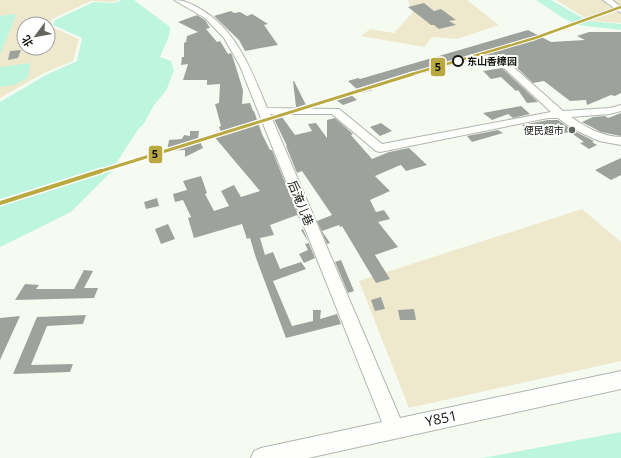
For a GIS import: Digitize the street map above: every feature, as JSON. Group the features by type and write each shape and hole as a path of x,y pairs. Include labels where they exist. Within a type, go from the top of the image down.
{"street":[{"name":"后淹儿巷","path":"178,0 208,16 228,37 245,66 394,428"},
{"path":"607,0 621,11"},
{"path":"508,67 561,114 588,133 604,140 621,141"},
{"path":"263,111 335,111 380,148 548,115 610,111 621,108"},
{"name":"Y851","path":"260,458 621,380"}],"shaded area":[{"path":"0,0 119,0 114,2 91,1 56,17 16,16 16,56 56,56 56,29 79,39 73,61 44,73 0,98"},
{"path":"122,0 134,0 170,27 169,36 160,57 171,61 174,70 166,91 154,105 143,125 139,128 110,173 71,212 0,247 0,102 46,75 77,61 82,38 56,26 56,20 94,2 114,3"},
{"name":"东山香樟园","path":"408,0 467,0 499,25 457,39 432,37 424,47 361,36 370,29 394,33 413,12"},
{"path":"536,0 551,0 588,21 621,24 621,30 578,25 563,18"},
{"path":"556,0 621,0 621,23 590,21"},
{"path":"16,15 0,55 0,16"},
{"path":"30,63 28,78 14,85 0,87 0,67"},
{"path":"582,209 621,242 621,361 409,408 359,281"},
{"path":"621,432 621,458 482,458"}],"building":[{"path":"424,3 434,11 441,9 456,20 449,21 456,25 439,29 434,25 431,25 408,7"},
{"path":"231,11 234,13 240,12 247,16 252,14 268,24 264,25 278,45 245,51 239,40 214,16"},
{"path":"197,15 205,20 210,28 206,29 217,42 220,41 228,54 231,53 243,90 242,104 250,103 254,111 262,134 270,150 272,150 300,220 297,215 270,225 274,235 260,238 265,255 273,252 280,269 301,262 306,269 273,281 292,326 313,321 313,310 321,310 320,319 337,314 341,324 286,338 250,238 247,239 242,224 194,238 188,218 191,217 183,200 175,202 173,194 187,190 183,181 201,176 207,193 205,194 214,211 229,206 221,191 234,185 241,197 260,191 212,134 221,132 219,127 221,126 215,104 219,103 220,84 207,85 207,80 183,80 188,64 181,65 182,57 184,57 184,43 186,42 187,36 198,32 178,22"},
{"path":"528,30 551,42 585,40 577,36 589,32 621,32 621,93 615,96 611,95 587,105 586,100 570,101 544,81 533,83 515,66 519,66 487,55 371,88 373,90 361,93 348,81 358,78 360,79"},
{"path":"16,50 16,56 19,56 18,58 8,60 10,51"},
{"path":"502,68 538,102 527,103 518,90 516,91 501,77 491,79 483,71"},
{"path":"294,81 307,107 296,107"},
{"path":"350,94 357,100 343,105 336,100"},
{"path":"521,106 530,114 513,118 508,114 492,120 483,113"},
{"path":"621,113 621,136 601,132 582,122 593,117 605,116 608,118"},
{"path":"282,117 295,135 312,131 308,124 316,123 327,138 327,120 335,118 353,134 351,135 372,159 389,152 409,148 427,165 406,171 401,165 375,176 390,191 370,200 376,212 384,210 390,219 378,222 398,247 375,255 390,279 376,283 342,226 340,227 339,225 322,231 330,243 327,244 317,221 332,215 302,171 297,173 287,146 274,119"},
{"path":"548,120 558,120 572,130 594,141 592,142 597,145 589,149 580,143 584,142 570,132 550,136 534,124 524,127 522,125"},
{"path":"381,123 392,131 380,136 370,127"},
{"path":"498,130 503,133 472,142 467,136"},
{"path":"190,131 199,131 198,138 203,148 185,157 185,150 167,151 169,140 182,139 184,135 190,136"},
{"path":"621,158 621,175 611,180 595,170"},
{"path":"157,198 159,206 146,209 144,202"},
{"path":"168,224 175,239 161,244 155,229"},
{"path":"303,229 308,242 301,230"},
{"path":"309,243 315,258 304,263 299,254 308,250 305,244"},
{"path":"341,260 354,291 348,293 335,262"},
{"path":"84,270 93,271 84,288 98,288 94,298 15,300 25,284 39,285 36,289 74,289"},
{"path":"381,297 385,309 375,311 371,300"},
{"path":"414,309 416,320 400,320 398,310"},
{"path":"86,315 83,324 47,326 31,365 73,364 70,372 13,374 37,317"},
{"path":"20,316 0,360 0,318"}],"transit line":[{"name":"5","path":"0,203 364,89 535,38 621,7"}],"place":[{"name":"东山香樟园","path":"458,61"},
{"name":"便民超市","path":"572,130"}]}
